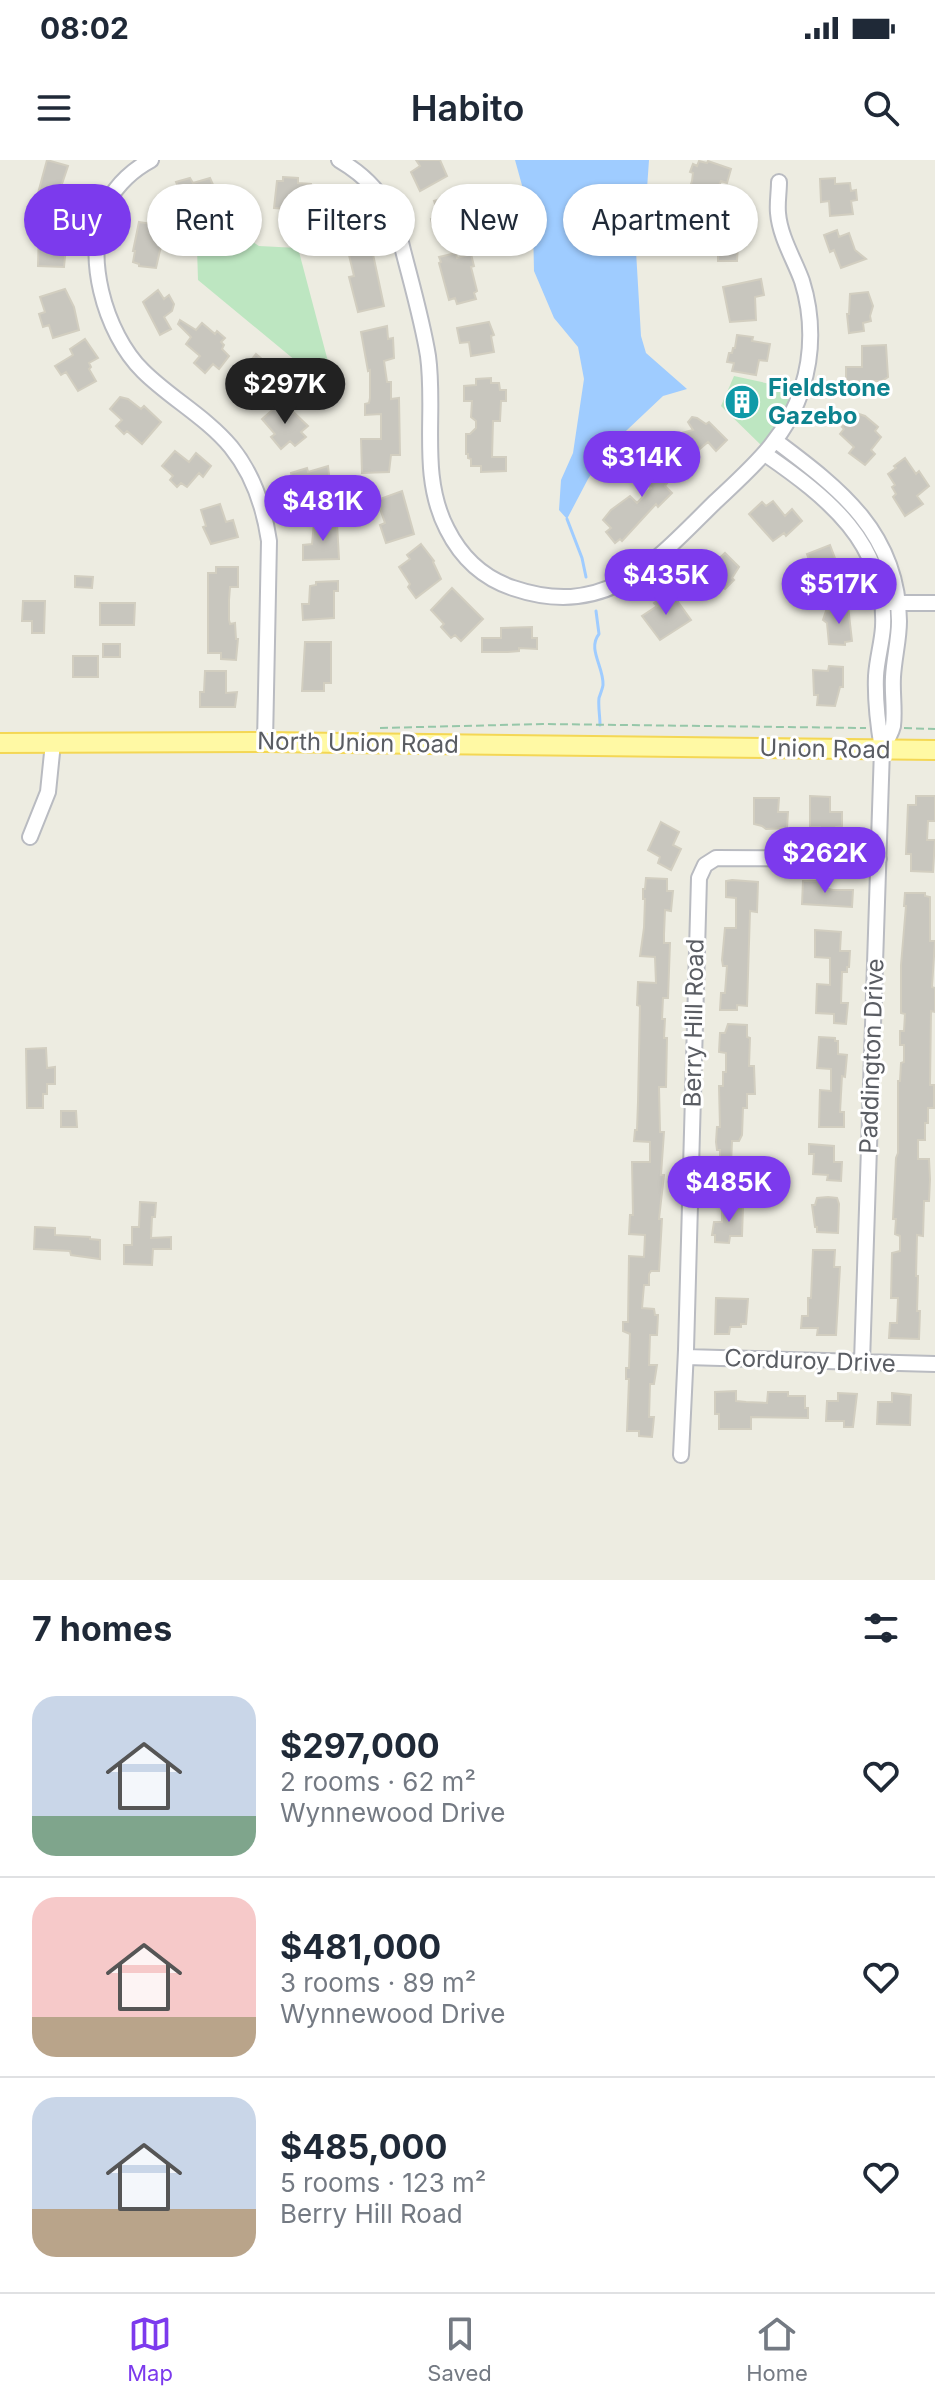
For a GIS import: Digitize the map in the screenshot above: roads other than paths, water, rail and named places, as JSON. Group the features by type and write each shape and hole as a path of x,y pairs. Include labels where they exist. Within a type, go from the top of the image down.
{"main road":[{"name":"North Union Road","path":"0,743 265,742 716,747"},
{"name":"Union Road","path":"716,747 935,750"}],"street":[{"path":"151,160 131,173 119,186 102,216 97,260 100,288 108,316 127,351 143,371 232,447 256,489 265,513 269,541 265,742"},
{"path":"339,160 374,185 397,226 427,354 431,385 431,484 447,529 469,562 486,576 545,597 589,595 612,587 654,562 765,454 791,417 808,365 810,313 778,214 779,182"},
{"path":"776,441 831,482 869,525 882,547 893,577 899,625 882,749"},
{"path":"765,454 840,512 867,552 878,580 882,604 883,624 876,676 885,728"},
{"path":"882,604 935,603"},
{"path":"30,837 48,792 53,743"},
{"name":"Paddington Drive","path":"862,1362 882,749"},
{"name":"Berry Hill Road","path":"681,1455 699,878 705,865 716,858 879,859"},
{"name":"Corduroy Drive","path":"686,1357 935,1364"}],"water":[{"path":"515,160 649,160 647,184 563,184 563,256 636,256 641,336 646,353 687,389 663,396 609,447 567,519 559,510 561,480 573,453 584,379 578,347 554,318 534,271 534,256 547,256 547,184 522,184"}],"waterway":[{"path":"567,519 586,577"},
{"path":"596,611 599,634 595,652 603,685 599,701 600,725"}],"place":[{"name":"Fieldstone Gazebo","path":"742,402"}]}
